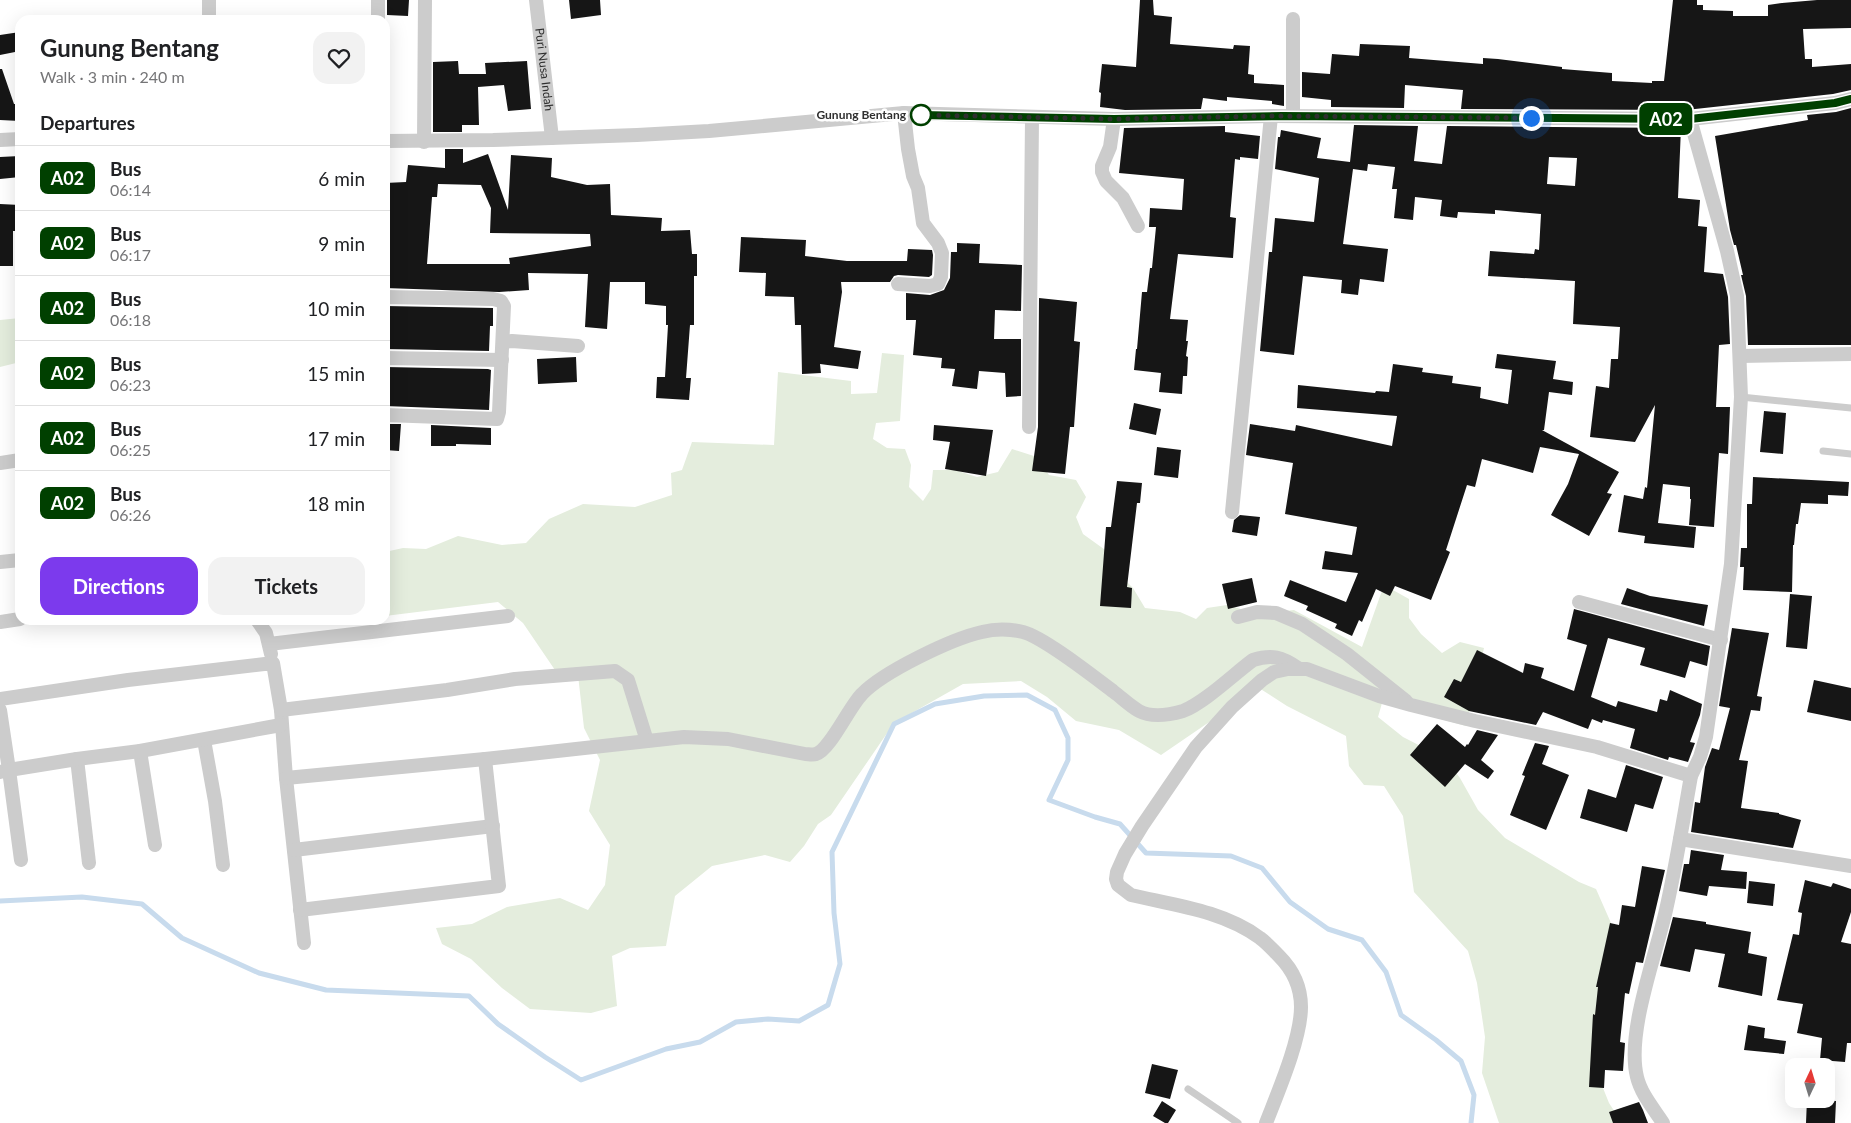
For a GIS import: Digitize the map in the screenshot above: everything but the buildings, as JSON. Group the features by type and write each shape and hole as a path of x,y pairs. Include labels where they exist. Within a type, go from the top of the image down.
{"street":[{"path":"209,0 209,15"},
{"path":"378,0 378,15"},
{"path":"424,142 425,0"},
{"name":"Puri Nusa Indah","path":"536,0 552,138"},
{"path":"1293,19 1293,116"},
{"path":"390,141 424,142 552,138 709,131 904,114 1114,119 1271,116 1690,119 1835,103 1851,99"},
{"path":"898,284 930,286 938,284 941,277 942,253 938,243 923,223 918,188 913,176 908,149 904,114"},
{"path":"1232,512 1271,116"},
{"path":"1029,428 1032,118"},
{"path":"1114,119 1110,147 1102,166 1102,172 1106,181 1123,198 1138,226"},
{"path":"1663,1123 1642,1090 1637,1077 1635,1054 1640,1015 1651,965 1666,912 1691,776 1700,757 1706,737 1731,564 1741,397 1735,287 1690,119"},
{"path":"0,140 15,139"},
{"path":"390,297 497,299 504,306 499,416 497,419 390,415"},
{"path":"503,342 578,346"},
{"path":"1740,356 1851,354"},
{"path":"390,358 502,360"},
{"path":"0,463 15,461"},
{"path":"0,562 15,560"},
{"path":"1579,602 1721,640"},
{"path":"1238,617 1257,612 1276,613 1302,624 1347,654 1411,705"},
{"path":"268,644 508,616"},
{"path":"0,622 15,620"},
{"path":"260,625 266,633 273,663 280,710 304,943"},
{"path":"286,778 684,737 728,739 805,754 816,754 824,749 833,738 850,707 875,682 908,663 959,638 984,631 1005,630 1024,632 1043,642 1139,712 1161,716 1183,710 1199,702 1253,660 1263,657 1280,657 1298,668"},
{"path":"0,699 128,680 273,663"},
{"path":"1266,1123 1283,1076 1301,1008 1299,987 1292,972 1270,946 1258,936 1224,918 1131,895 1122,890 1116,879 1125,854 1196,747 1232,707 1262,680 1274,672 1298,668 1306,669 1380,696 1411,705 1475,721 1597,747 1691,776"},
{"path":"280,710 447,690 514,679 615,671 628,680 647,741"},
{"path":"0,710 4,771 21,860"},
{"path":"4,771 140,751 281,725"},
{"path":"204,740 215,801 223,865"},
{"path":"140,751 155,846"},
{"path":"77,759 89,863"},
{"path":"300,910 499,886 485,759"},
{"path":"294,850 493,826"},
{"path":"1680,839 1796,859 1851,866"}],"lane":[{"path":"1741,397 1851,408"},
{"path":"1823,452 1851,454"},
{"path":"1188,1089 1238,1123"}],"green space":[{"path":"15,318 15,363 0,367 0,320"},
{"path":"882,353 904,355 900,421 876,423 873,439 887,448 905,449 911,465 909,487 923,501 931,489 933,470 955,470 977,477 998,472 1012,449 1037,457 1049,475 1076,480 1086,497 1076,517 1083,534 1108,552 1122,577 1133,588 1145,608 1180,612 1196,619 1207,608 1227,605 1258,614 1294,610 1362,647 1384,585 1409,599 1409,618 1421,634 1442,653 1460,642 1484,648 1466,726 1382,703 1378,717 1403,737 1446,759 1460,778 1478,810 1505,838 1579,882 1596,889 1611,923 1593,1063 1609,1103 1622,1123 1499,1123 1482,1073 1485,1037 1477,983 1468,951 1414,892 1403,816 1384,786 1364,785 1349,766 1346,736 1287,706 1259,688 1161,755 1119,730 1076,721 1047,697 1021,681 963,684 894,723 831,815 818,824 804,846 790,862 765,855 712,866 675,896 666,946 630,948 612,956 617,1006 591,1013 530,1009 502,988 471,959 442,944 436,928 472,924 507,907 560,898 588,910 605,885 610,845 589,811 600,760 584,728 578,675 557,673 523,623 498,602 390,615 390,551 403,548 426,549 458,536 502,545 526,543 549,519 583,504 635,507 672,495 671,473 682,470 692,442 774,445 778,372 851,381 851,394 877,393"}],"waterway":[{"path":"0,901 82,897 142,904 182,938 259,973 326,990 469,996 498,1024 581,1080 666,1049 700,1042 736,1022 768,1019 799,1021 828,1005 840,964 834,913 832,852 894,724 935,704 984,696 1027,695 1055,710 1068,738 1068,760 1049,800 1120,824 1146,853 1231,856 1262,868 1290,902 1328,929 1362,940 1386,972 1401,1015 1461,1061 1474,1095 1471,1123"}],"bus line":[{"name":"A02","path":"921,115 1114,119 1282,116 1690,119 1835,103 1851,99"}],"place":[{"name":"Gunung Bentang","path":"921,115"}],"route":[{"path":"921,115 1114,119 1271,116 1531,118"}]}
